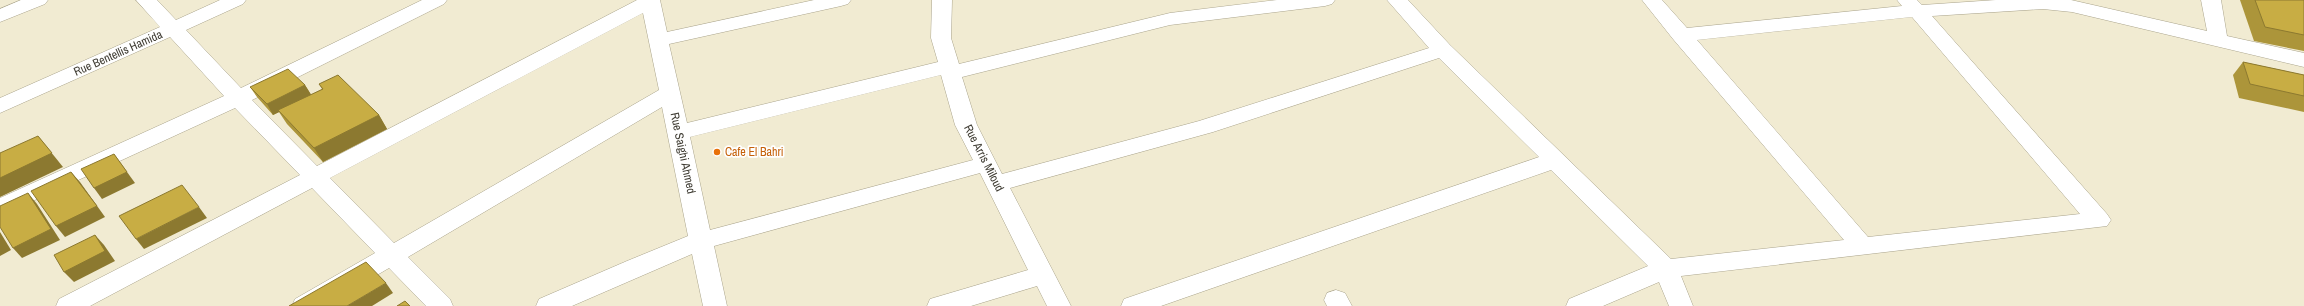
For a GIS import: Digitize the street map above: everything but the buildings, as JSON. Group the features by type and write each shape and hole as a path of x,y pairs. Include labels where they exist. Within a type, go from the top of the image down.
{"street":[{"path":"0,16 38,0"},
{"path":"146,0 238,98 316,176 390,256 441,306"},
{"name":"Rue Bentellis Hamida","path":"0,106 236,0"},
{"path":"0,208 238,98 437,0"},
{"path":"68,306 650,0"},
{"name":"Rue Saighi Ahmed","path":"650,0 715,306"},
{"path":"659,40 841,0"},
{"name":"Rue Arris Miloud","path":"942,0 941,38 966,125 1059,306"},
{"path":"679,132 1170,19 1324,0"},
{"path":"1397,0 1443,50 1666,269 1681,306"},
{"path":"1652,0 1680,35 1863,247"},
{"path":"2211,0 2218,40"},
{"path":"1680,35 1912,5 2043,3 2072,6 2304,60"},
{"path":"1578,306 1666,269 2099,220 1912,5"},
{"path":"548,306 635,267 701,241 991,174 1205,127 1443,50"},
{"path":"304,306 670,92"},
{"path":"1133,306 1555,160"},
{"path":"938,306 1043,275"}],"place":[{"name":"Cafe El Bahri","path":"717,152"}]}
